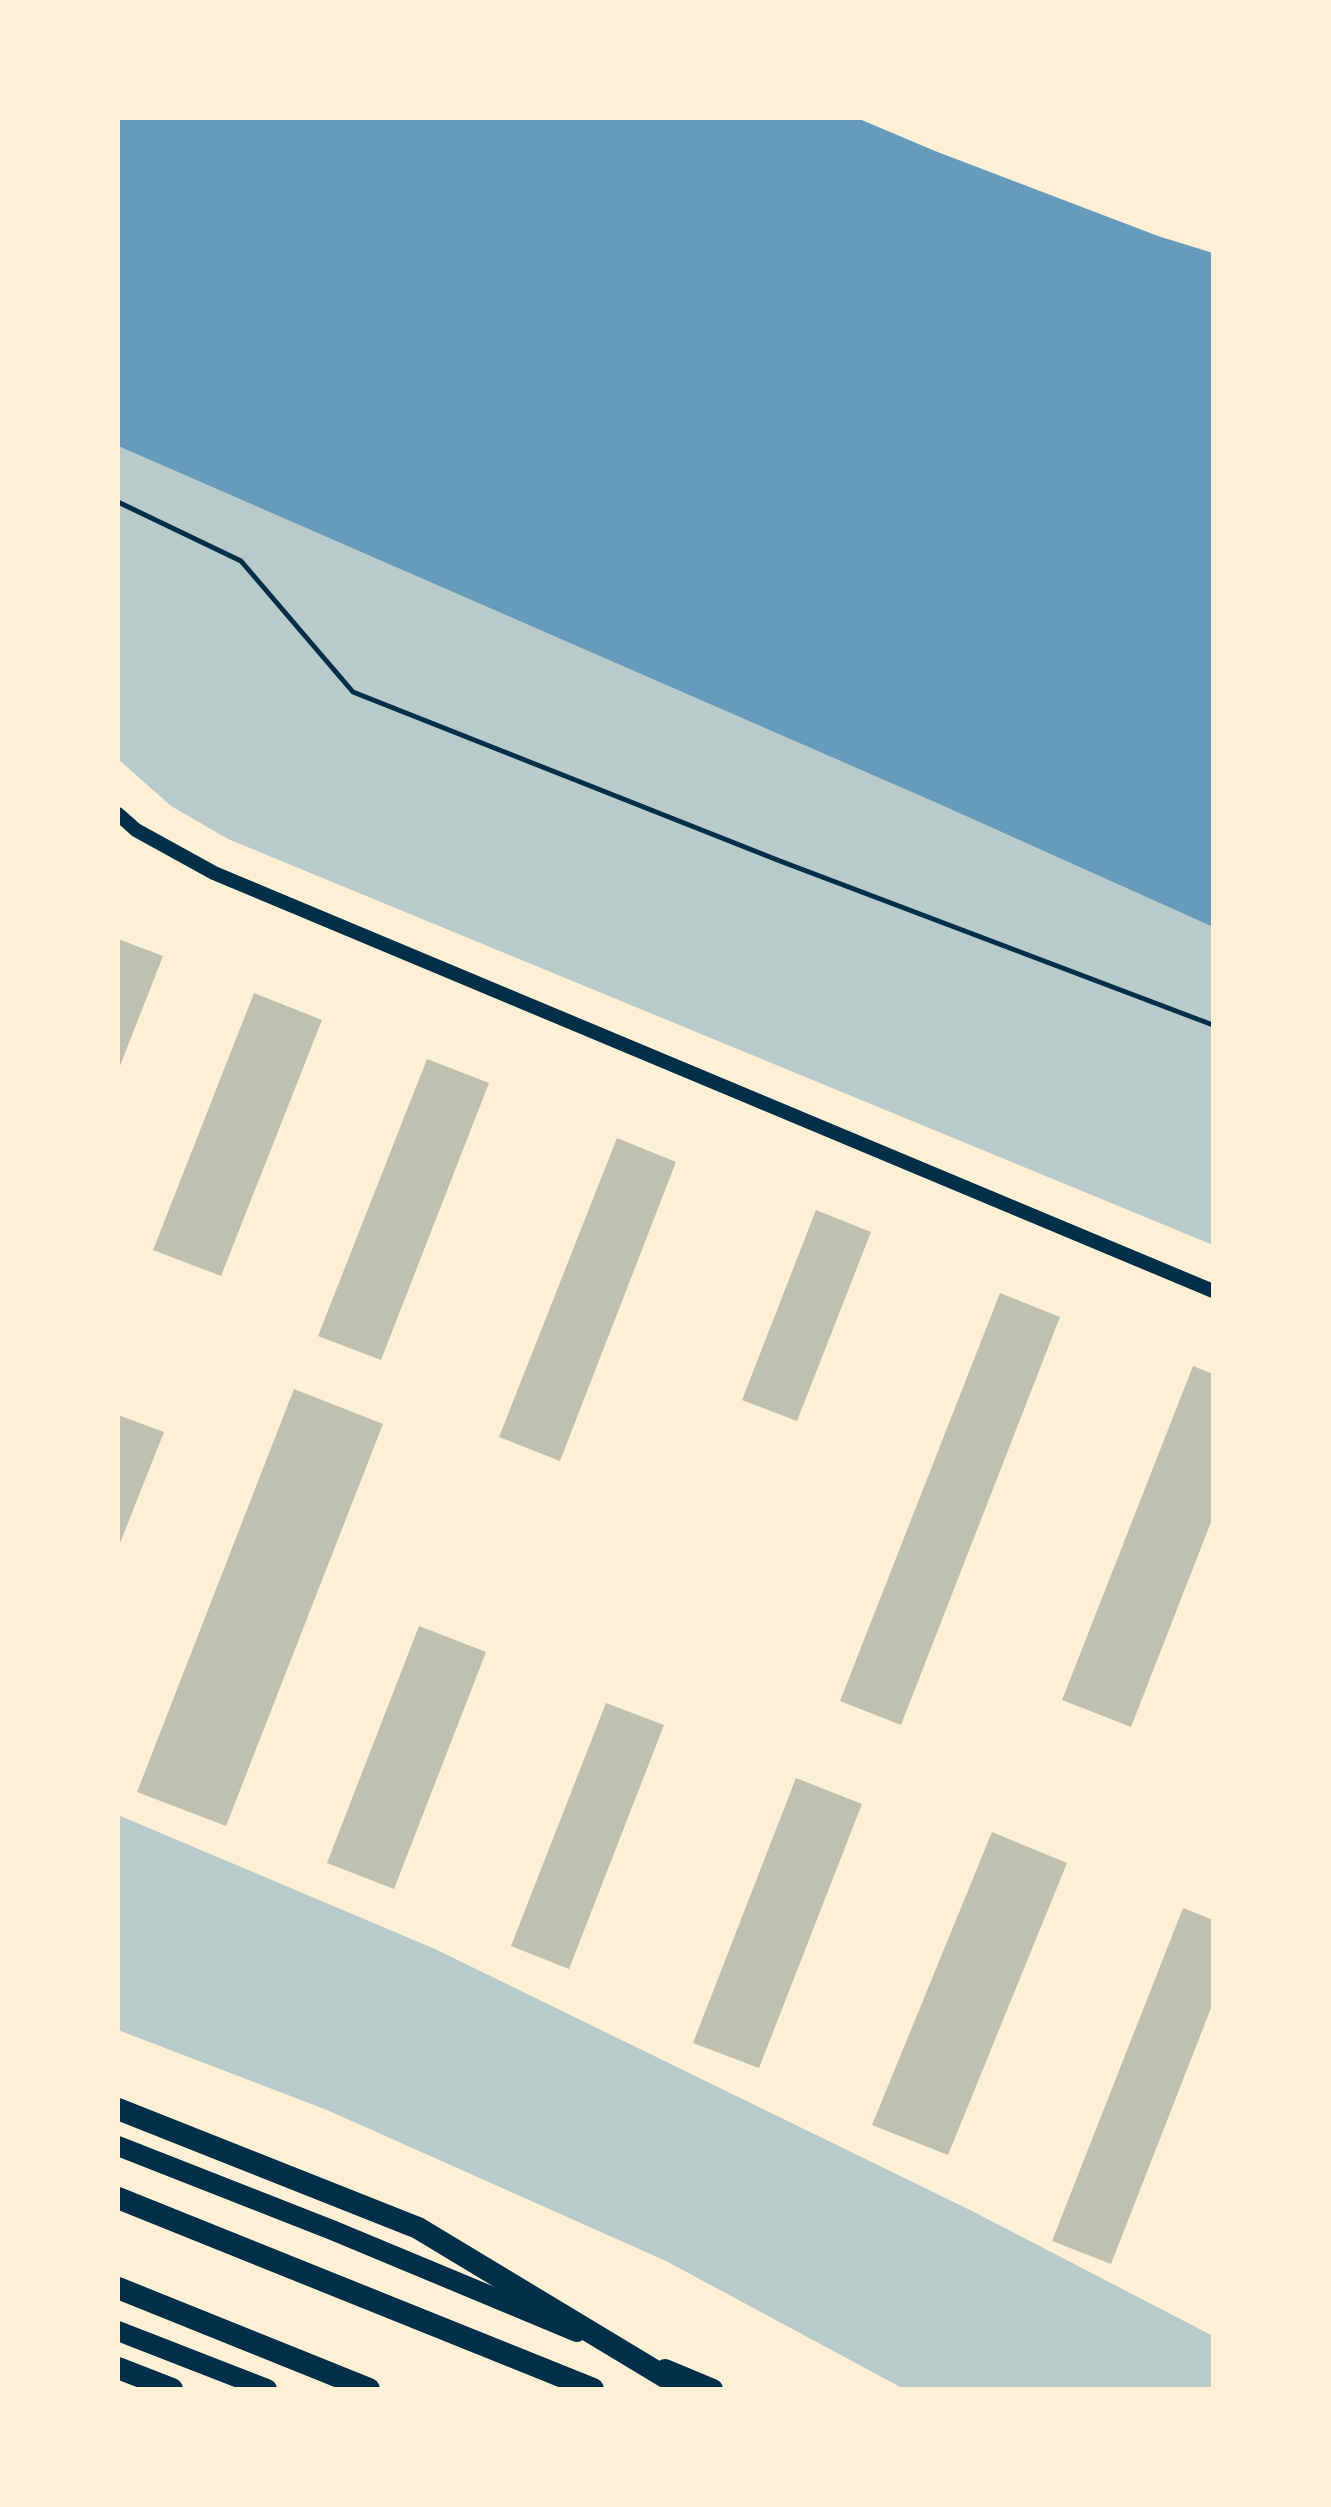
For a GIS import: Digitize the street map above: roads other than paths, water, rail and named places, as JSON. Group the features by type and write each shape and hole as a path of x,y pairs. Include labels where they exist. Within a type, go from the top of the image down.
{"highway":[{"path":"118,2109 418,2228 685,2389"},
{"path":"118,2198 593,2389"},
{"path":"118,2288 369,2389"},
{"path":"118,2368 172,2389"}],"main road":[{"path":"118,2146 332,2230 713,2389"},
{"path":"118,2331 267,2389"}],"street":[{"path":"118,814 136,830 214,873 1213,1291"}],"water":[{"path":"118,118 857,118 1158,236 1213,253 1213,927 939,804 118,446"}]}
